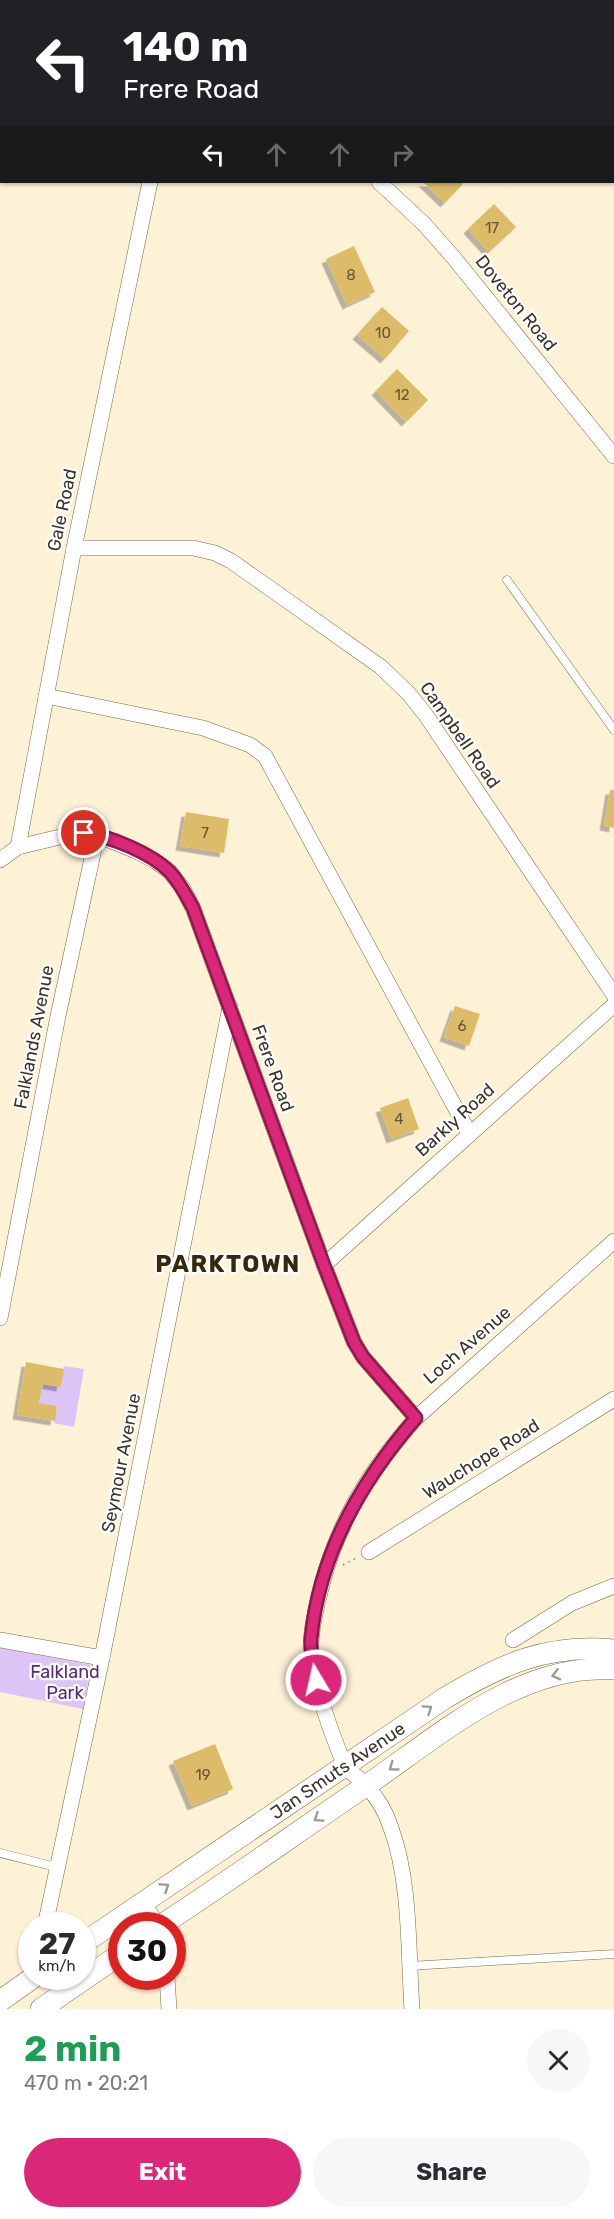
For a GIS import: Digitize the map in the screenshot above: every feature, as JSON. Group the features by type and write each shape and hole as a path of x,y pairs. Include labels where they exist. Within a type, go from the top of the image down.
{"main road":[{"name":"Jan Smuts Avenue","path":"96,1934 445,1698 485,1674 506,1664 549,1653 599,1648 614,1650"},
{"name":"Jan Smuts Avenue","path":"180,1912 367,1786 453,1724 501,1697 535,1681 555,1675 582,1670 614,1669"},
{"path":"41,2009 108,1963"},
{"path":"0,2001 18,1988"}],"street":[{"name":"Gale Road","path":"18,847 74,548 150,183"},
{"name":"Doveton Road","path":"380,183 424,224 454,258 614,456"},
{"name":"Campbell Road","path":"74,548 193,548 215,553 231,561 397,680 424,714 613,988"},
{"path":"46,696 203,728 250,745 265,756 469,1133"},
{"name":"Frere Road","path":"18,847 68,835 97,835 155,861 169,871 182,887 193,908 354,1342 363,1357 416,1418"},
{"name":"Falklands Avenue","path":"0,1318 58,1016 97,835"},
{"path":"0,860 18,847"},
{"name":"Barkly Road","path":"324,1265 614,1005"},
{"name":"Seymour Avenue","path":"48,1912 102,1658 230,1007"},
{"name":"Loch Avenue","path":"345,1766 316,1680 311,1655 311,1640 324,1574 337,1536 356,1499 416,1418 612,1248"},
{"name":"Wauchope Road","path":"369,1552 614,1399"},
{"path":"513,1640 572,1603 614,1586"},
{"path":"0,1640 102,1658"},
{"path":"345,1766 367,1786 381,1803 400,1856 412,2009"},
{"path":"143,1902 150,1912"},
{"path":"167,1990 169,2009"}],"lane":[{"path":"507,580 614,730"},
{"path":"0,1853 56,1867"},
{"path":"409,1966 614,1954"}],"path":[{"path":"324,1574 369,1552"}],"green space":[{"path":"64,1366 84,1369 74,1427 54,1423 57,1406 39,1403 43,1384 61,1387"},
{"name":"Falkland Park","path":"0,1647 91,1665 83,1709 0,1692"}],"building":[{"path":"424,183 463,184 445,203"},
{"path":"494,204 516,227 489,252 468,229"},
{"path":"354,246 375,292 347,305 326,259"},
{"path":"382,307 409,331 385,359 357,335"},
{"path":"397,369 428,400 406,422 376,391"},
{"path":"610,790 614,790 614,828 604,826"},
{"path":"186,812 229,819 224,853 180,846"},
{"path":"455,1006 480,1014 469,1046 444,1037"},
{"path":"408,1098 419,1129 391,1139 380,1108"},
{"path":"26,1362 64,1369 61,1387 43,1384 39,1403 57,1406 55,1421 17,1415"},
{"path":"215,1744 233,1789 192,1806 173,1761"}],"district":[{"name":"PARKTOWN","path":"228,1264"}],"route":[{"path":"84,833 111,840 155,861 169,871 182,887 193,908 354,1342 363,1357 416,1418 366,1484 337,1536 324,1574 311,1640 311,1655 316,1680"}]}
